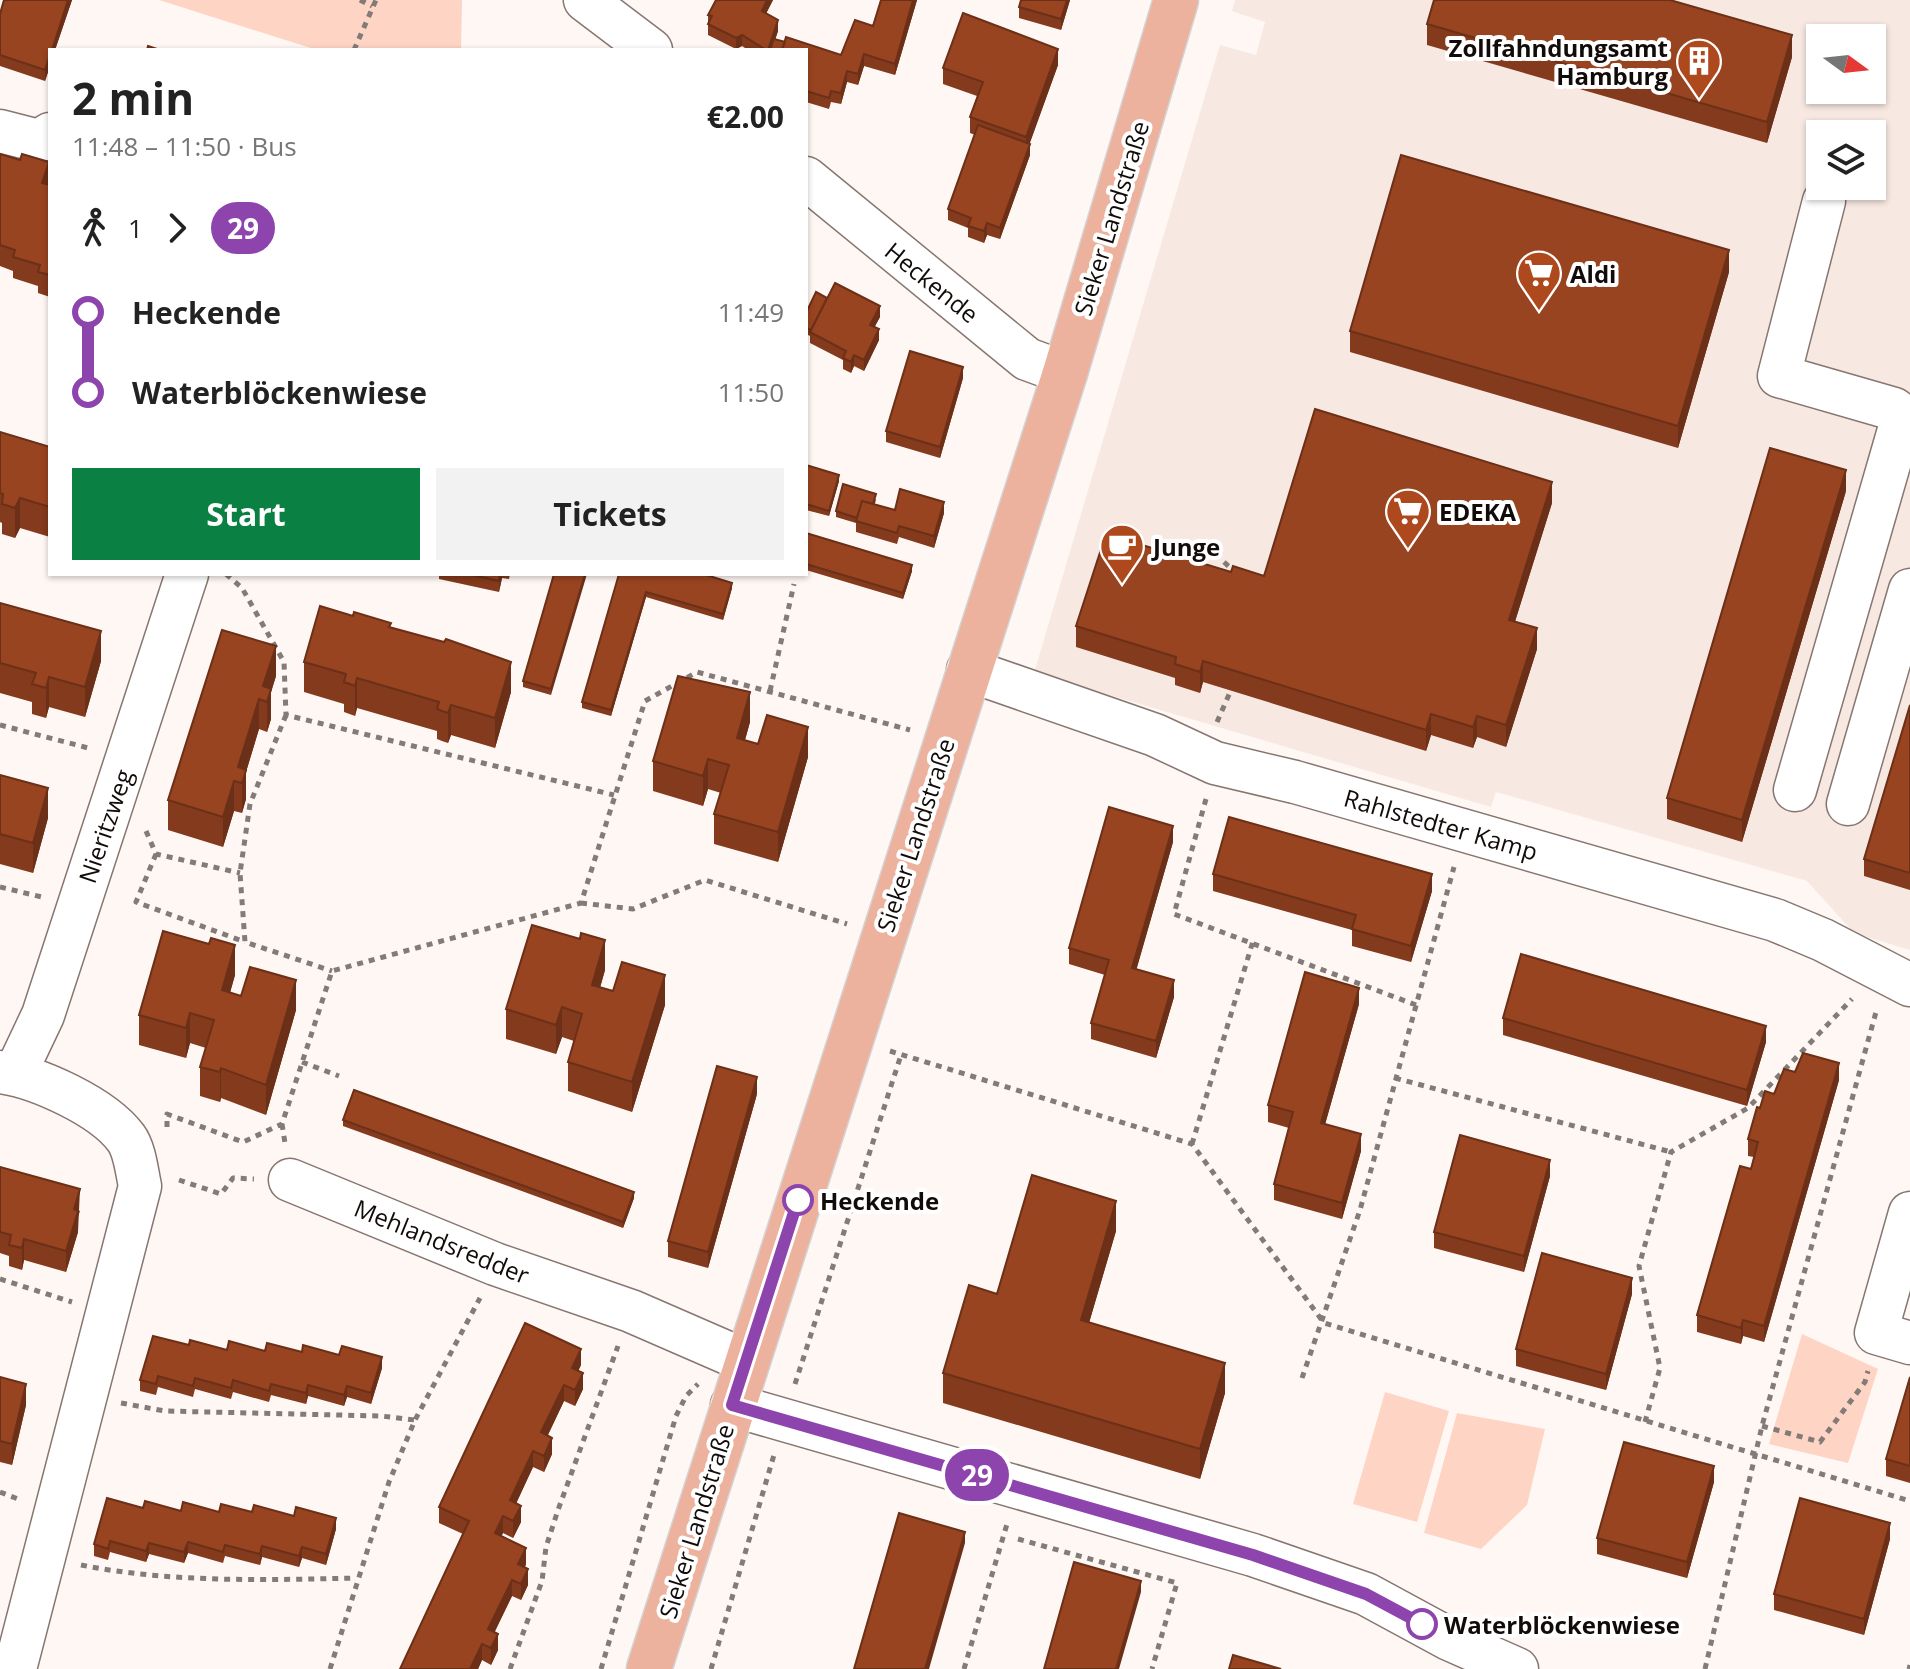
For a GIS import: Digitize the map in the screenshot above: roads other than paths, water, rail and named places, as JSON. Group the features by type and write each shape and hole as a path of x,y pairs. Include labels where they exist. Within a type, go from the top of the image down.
{"main road":[{"name":"Sieker Landstraße","path":"649,1669 1065,373 1176,0"}],"street":[{"path":"585,0 648,48"},
{"path":"0,131 39,141 48,135"},
{"name":"Heckende","path":"808,180 1027,359 1065,373"},
{"path":"1795,790 1906,418 1894,409 1779,376 1824,201"},
{"name":"Nieritzweg","path":"8,1073 43,1015 186,576"},
{"path":"1848,804 1910,590"},
{"name":"Rahlstedter Kamp","path":"968,670 1155,735 1215,763 1295,782 1775,920 1892,976"},
{"path":"8,1073 92,1107 128,1140 140,1186 15,1669"},
{"name":"Mehlandsredder","path":"290,1180 495,1264 631,1311 746,1361"},
{"path":"1893,1338 1910,1213"},
{"path":"732,1405 1253,1555 1366,1594 1449,1639 1517,1669"}],"place":[{"name":"Zollfahndungsamt Hamburg","path":"1699,100"},
{"name":"Aldi","path":"1539,312"},
{"name":"EDEKA","path":"1408,550"},
{"name":"Junge","path":"1122,585"},
{"name":"Heckende","path":"798,1200"},
{"name":"Waterblöckenwiese","path":"1422,1624"}]}
